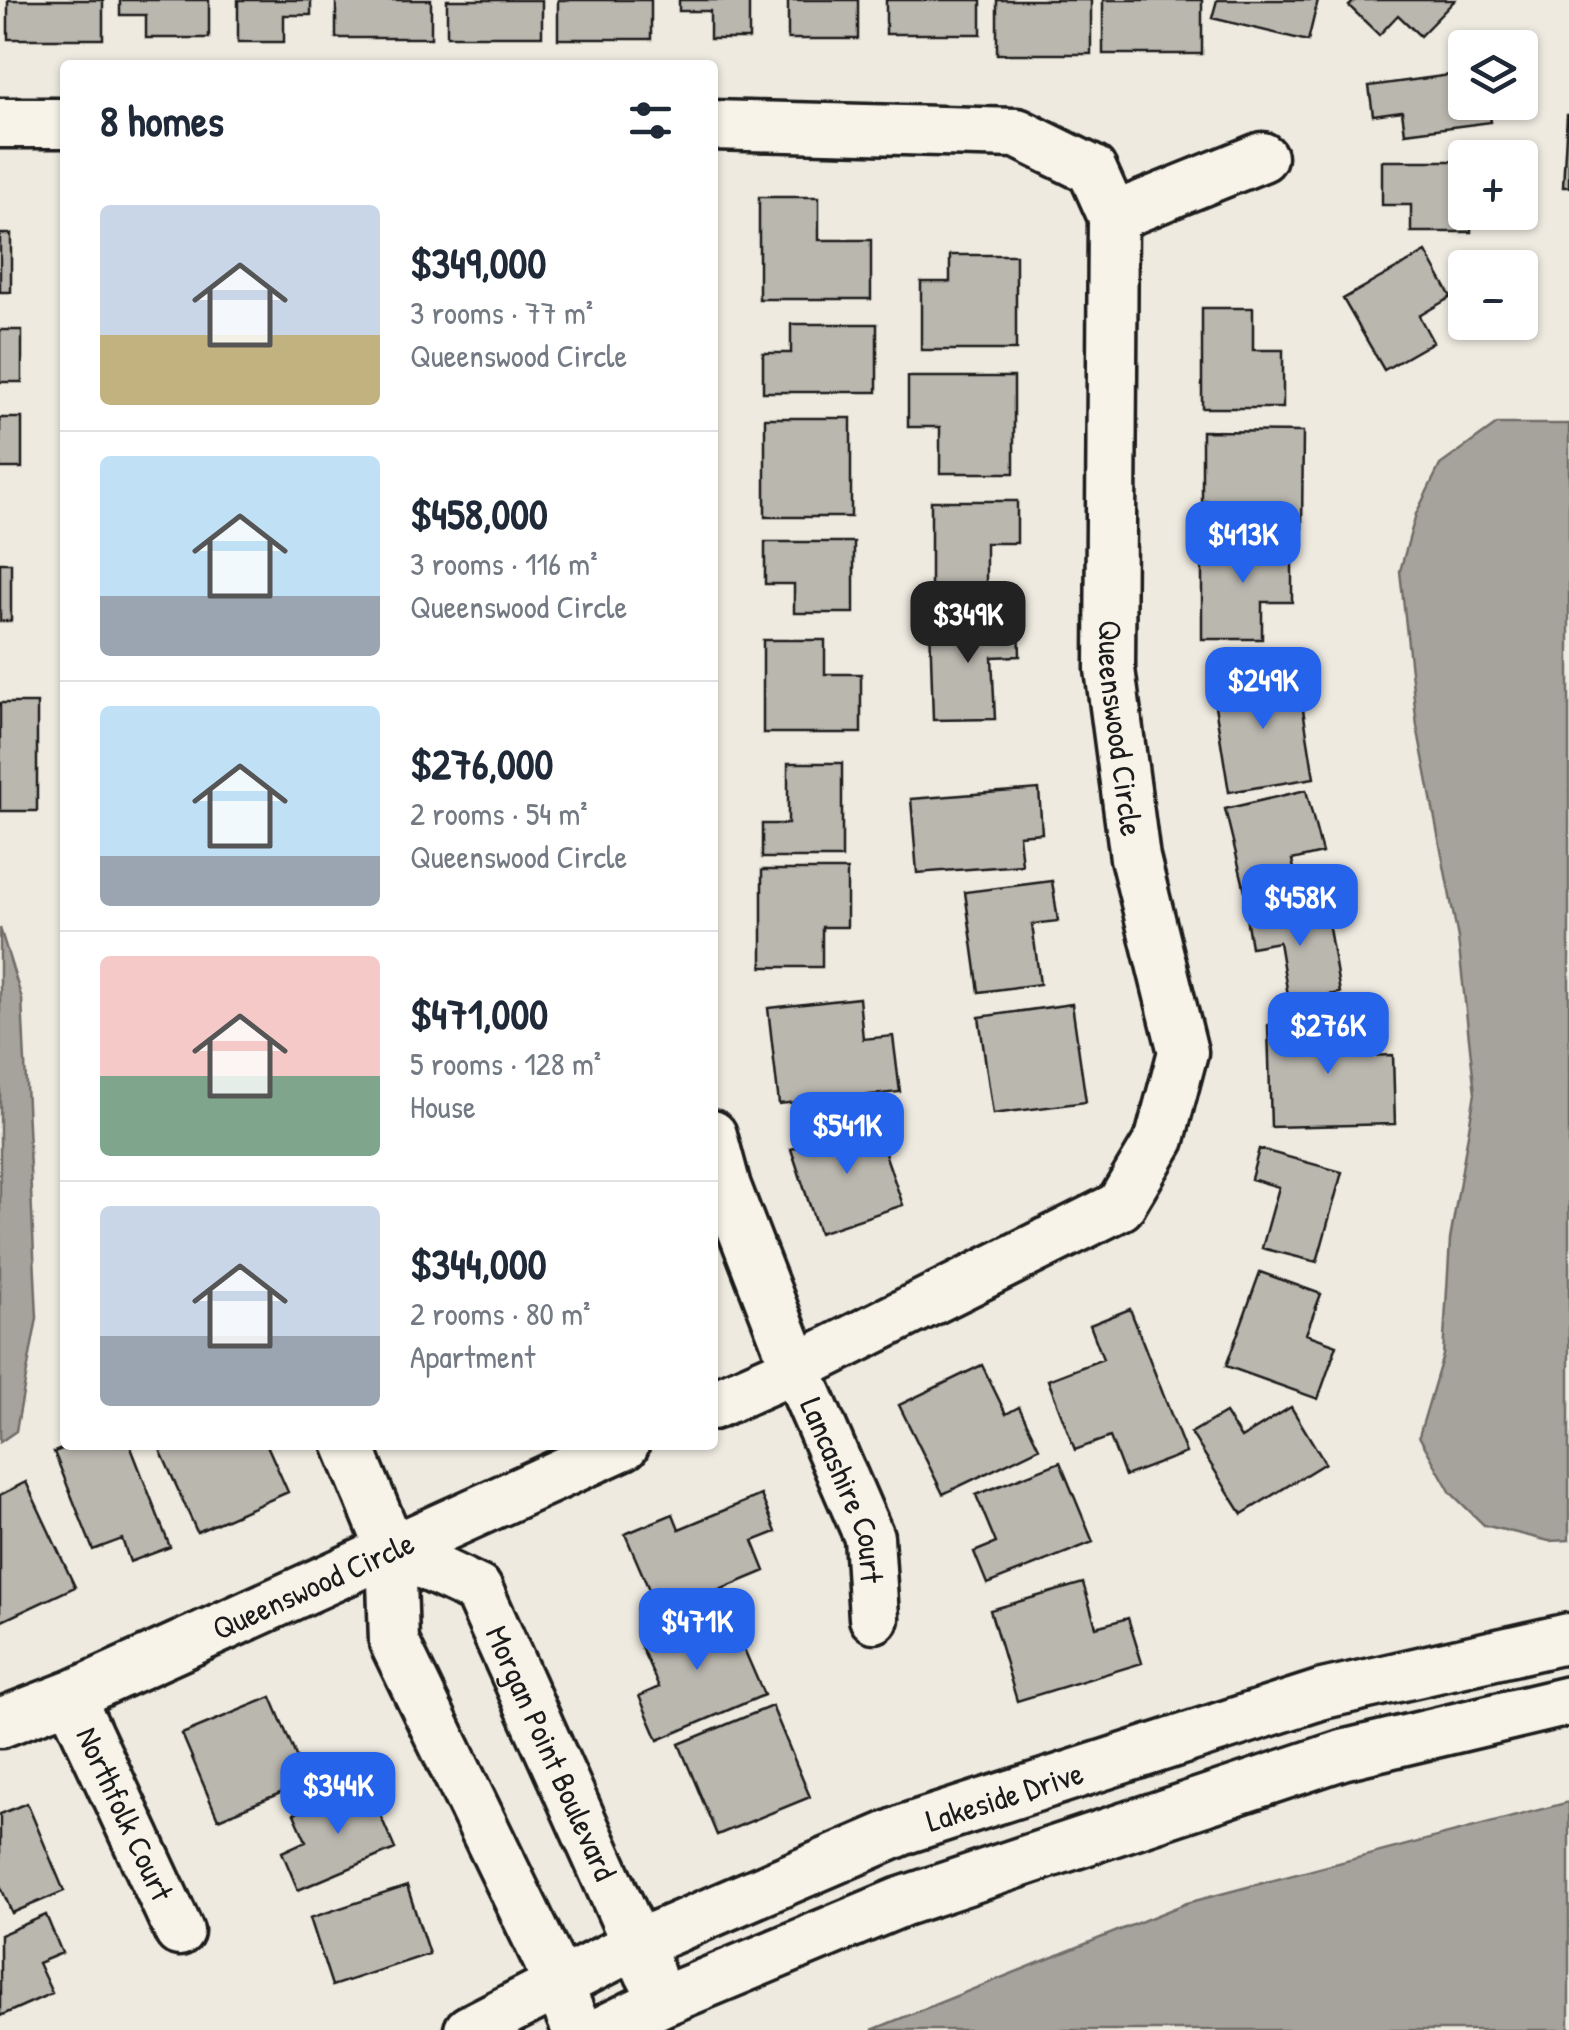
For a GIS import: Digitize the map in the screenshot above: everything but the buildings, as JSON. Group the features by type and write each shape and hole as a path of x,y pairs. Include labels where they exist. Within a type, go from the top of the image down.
{"street":[{"path":"0,123 60,123"},
{"name":"Queenswood Circle","path":"718,125 1018,133 1092,170 1113,217 1110,669 1135,858 1183,1052 1160,1139 1120,1206 718,1403"},
{"path":"1113,217 1262,158"},
{"name":"Lancashire Court","path":"718,1158 726,1188 796,1368 870,1536 874,1618"},
{"path":"350,1450 392,1550 394,1642 577,2030"},
{"name":"Queenswood Circle","path":"0,1723 70,1696 613,1450"},
{"name":"Morgan Point Boulevard","path":"392,1550 478,1590 663,2001"},
{"name":"Lakeside Drive","path":"468,2030 635,1945 908,1828 1322,1694 1569,1638"},
{"name":"Northfolk Court","path":"70,1696 179,1931"},
{"name":"Lakeside Drive","path":"604,2030 663,2001 901,1902 1324,1761 1569,1701"}],"shaded area":[{"path":"1497,424 1569,424 1569,1540 1549,1541 1484,1525 1451,1493 1419,1436 1443,1355 1450,1240 1475,1093 1458,938 1417,726 1400,571 1416,514 1440,465"},
{"path":"0,928 22,999 37,1318 16,1431 0,1442"},
{"path":"1569,1802 1569,2030 872,2030 1187,1903"}]}
